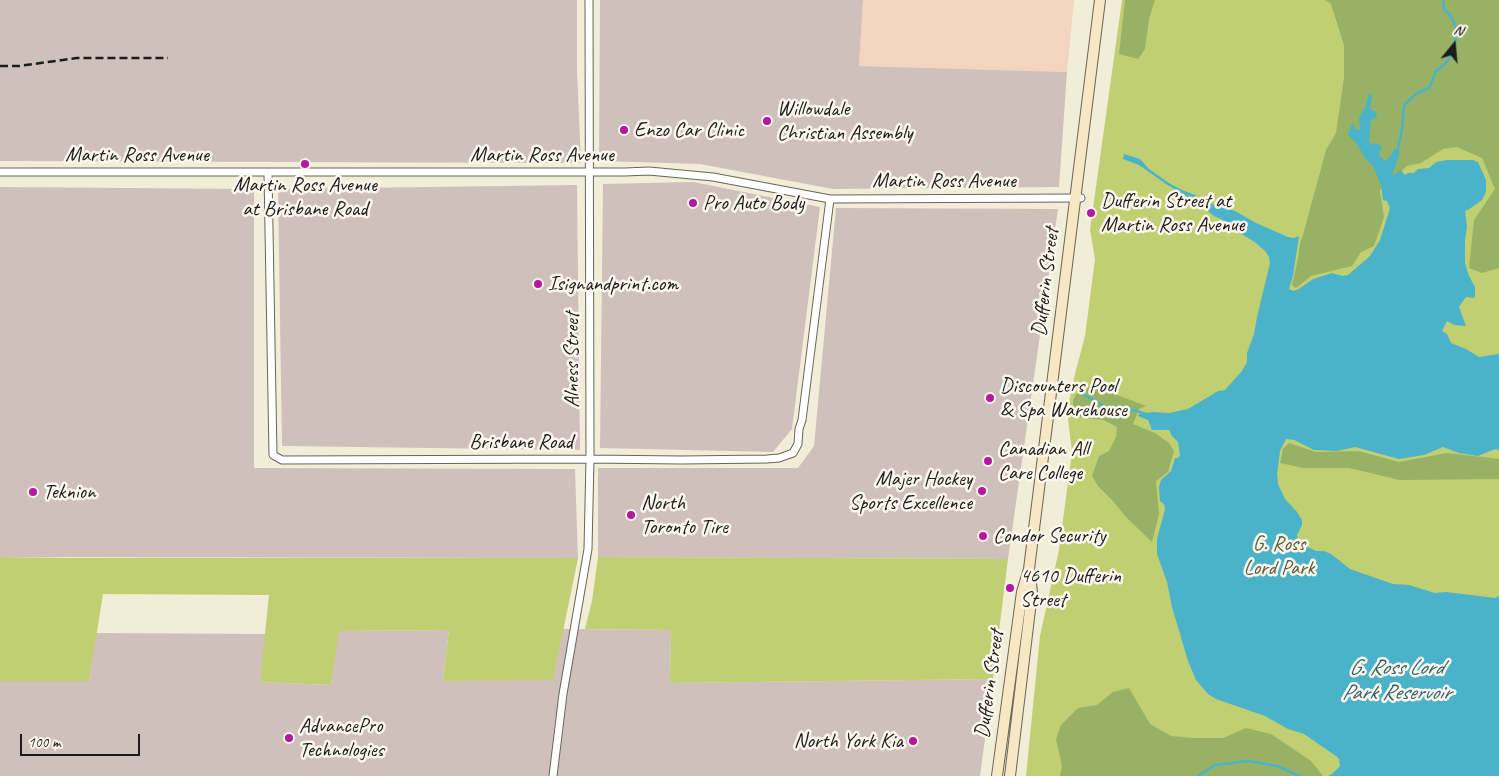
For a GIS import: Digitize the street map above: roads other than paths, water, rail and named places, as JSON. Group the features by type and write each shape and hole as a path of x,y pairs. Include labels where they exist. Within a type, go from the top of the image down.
{"main road":[{"name":"Dufferin Street","path":"997,776 1022,592 1029,569 1078,198 1100,0"},
{"name":"Dufferin Street","path":"1010,776 1032,593 1029,569"}],"street":[{"name":"Alness Street","path":"553,776 563,694 588,549 590,459 589,0"},
{"name":"Martin Ross Avenue","path":"0,172 649,171 713,177 830,198 1078,198"},
{"name":"Brisbane Road","path":"268,173 273,455 282,460 767,459 779,458 793,452 798,444 802,420 830,198"}],"water":[{"name":"G. Ross Lord Park Reservoir","path":"1369,94 1372,97 1370,108 1372,111 1376,111 1377,115 1371,120 1369,143 1377,143 1382,147 1379,155 1385,161 1394,149 1400,152 1392,176 1401,170 1405,175 1414,173 1418,169 1429,168 1436,162 1473,160 1478,162 1486,180 1486,192 1482,200 1465,212 1467,227 1465,263 1475,287 1475,296 1474,298 1465,298 1459,307 1466,326 1454,325 1447,321 1442,331 1447,334 1451,343 1479,357 1499,354 1499,450 1495,449 1478,456 1459,453 1443,447 1424,455 1399,459 1355,447 1337,451 1314,450 1294,440 1286,439 1280,451 1277,474 1278,484 1285,499 1302,520 1302,525 1297,535 1299,543 1316,551 1324,551 1331,554 1350,569 1393,584 1409,585 1435,593 1446,592 1495,598 1499,596 1499,776 1328,776 1340,766 1339,759 1336,756 1304,734 1288,729 1265,716 1216,699 1208,694 1196,680 1188,661 1172,607 1167,582 1157,554 1157,539 1165,509 1164,504 1160,501 1159,487 1161,480 1171,471 1175,458 1178,458 1180,455 1178,442 1169,430 1152,430 1148,420 1138,416 1139,414 1153,412 1169,413 1188,409 1218,391 1225,390 1242,371 1247,362 1247,353 1254,334 1270,263 1265,251 1256,243 1139,165 1123,159 1124,154 1140,159 1149,169 1169,183 1206,202 1235,211 1256,223 1288,237 1294,238 1299,236 1293,276 1289,289 1293,291 1313,279 1332,273 1343,276 1348,275 1370,256 1380,240 1390,208 1387,201 1383,200 1381,185 1373,166 1348,134 1354,123 1355,129 1360,130 1359,118 1365,108"}],"waterway":[{"path":"1397,153 1404,105 1417,93 1429,88 1436,71 1446,63 1454,50 1457,30 1451,16 1444,9 1443,0"},
{"path":"1084,395 1106,407 1127,408 1146,414"},
{"path":"1198,776 1215,765 1248,761 1277,766 1299,776"}],"railway":[{"path":"0,66 19,66 77,58 168,58"}],"place":[{"name":"Willowdale Christian Assembly","path":"767,121"},
{"name":"Enzo Car Clinic","path":"624,130"},
{"name":"Martin Ross Avenue at Brisbane Road","path":"305,164"},
{"name":"Pro Auto Body","path":"693,203"},
{"name":"Dufferin Street at Martin Ross Avenue","path":"1091,213"},
{"name":"Isignandprint.com","path":"538,284"},
{"name":"Discounters Pool & Spa Warehouse","path":"990,398"},
{"name":"Canadian All Care College","path":"988,461"},
{"name":"Majer Hockey Sports Excellence","path":"982,491"},
{"name":"Teknion","path":"33,492"},
{"name":"North Toronto Tire","path":"631,515"},
{"name":"Condor Security","path":"983,536"},
{"name":"4610 Dufferin Street","path":"1010,588"},
{"name":"AdvancePro Technologies","path":"289,738"},
{"name":"North York Kia","path":"913,741"}],"park label":[{"name":"G. Ross Lord Park","path":"1279,556"}]}
